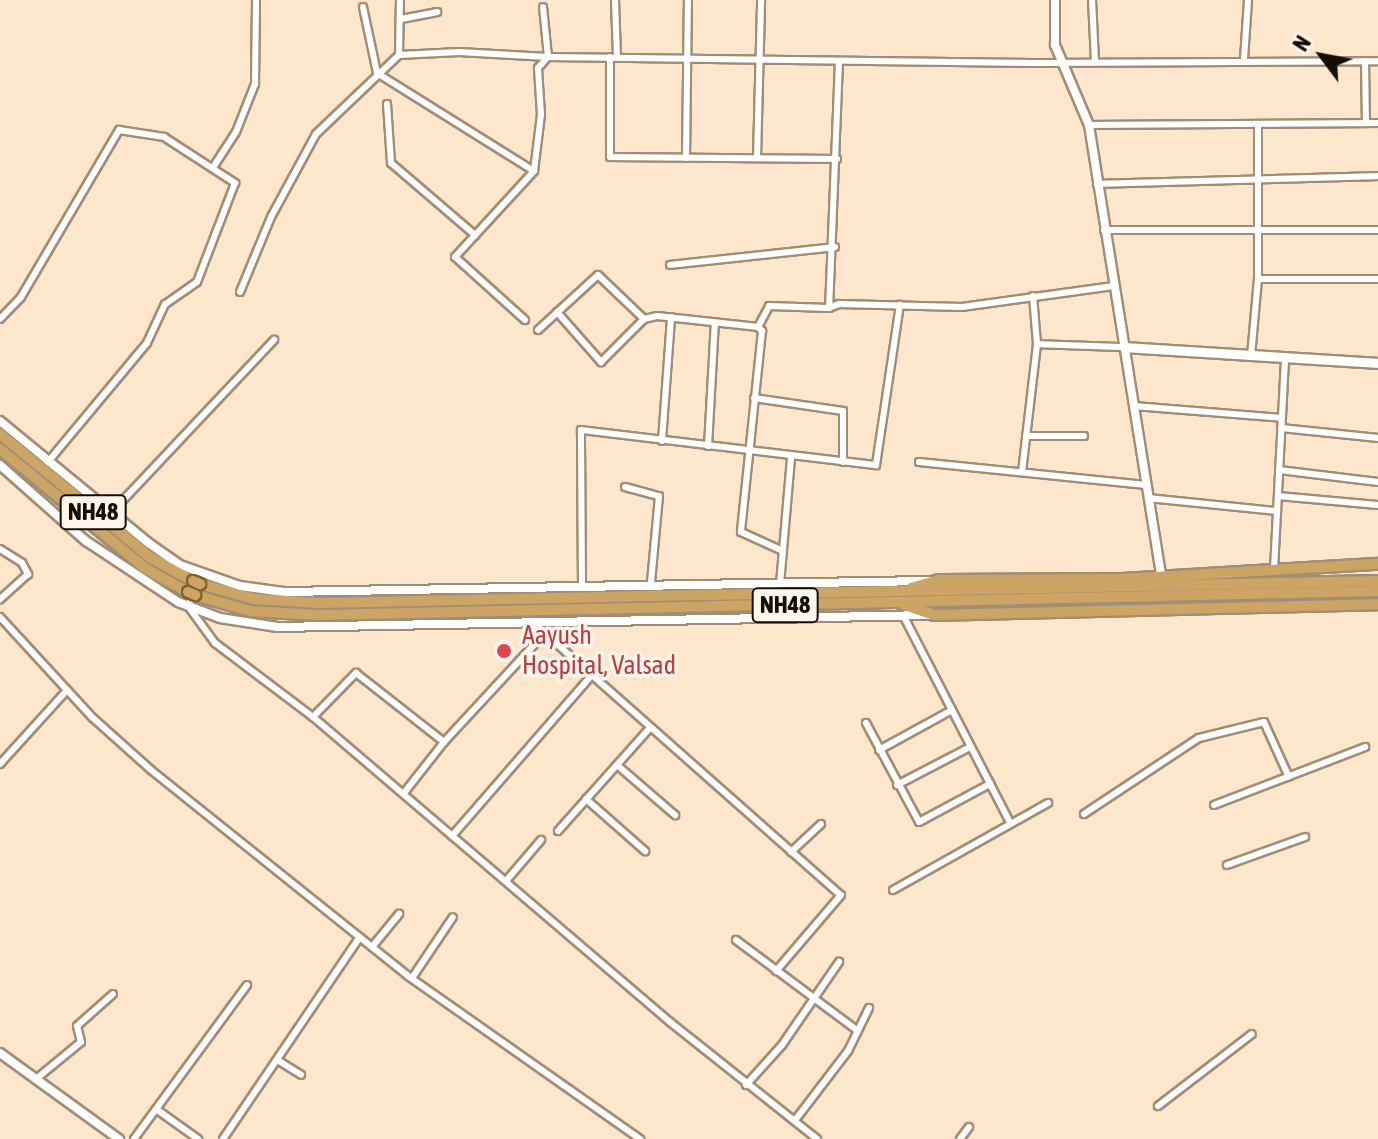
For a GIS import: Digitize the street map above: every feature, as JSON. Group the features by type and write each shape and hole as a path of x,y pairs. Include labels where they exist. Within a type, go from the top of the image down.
{"highway":[{"name":"NH48","path":"0,434 151,558 198,580 254,599 320,603 666,596 894,597 1378,591"},
{"name":"NH48","path":"0,449 146,569 191,593 250,611 320,615 1378,581"},
{"path":"894,597 939,580 1161,576 1378,564"},
{"path":"1338,582 1339,565"},
{"path":"894,597 934,615 1378,604"}],"main road":[{"path":"1124,347 1378,363"}],"street":[{"path":"214,166 236,132 255,84 256,0"},
{"path":"399,55 400,0"},
{"path":"615,0 610,157 837,159"},
{"path":"686,158 688,0"},
{"path":"757,158 757,59 761,0"},
{"path":"1055,0 1060,62 1089,125 1161,576"},
{"path":"1092,0 1095,62"},
{"path":"1244,59 1248,0"},
{"path":"363,7 377,73 534,171"},
{"path":"525,320 455,257 534,171 541,115 538,68 548,57 543,7"},
{"path":"401,19 437,12"},
{"path":"240,292 271,217 316,134 399,55 459,52 548,57 839,61 1378,61"},
{"path":"829,308 835,247 839,61"},
{"path":"1365,61 1366,123"},
{"path":"387,104 391,163 475,235"},
{"path":"1089,125 1378,123"},
{"path":"1251,356 1258,279 1258,124"},
{"path":"0,319 21,297 119,130 164,137 214,166 235,183 209,260 197,282 165,304 147,343 48,462"},
{"path":"1097,184 1378,176"},
{"path":"1104,230 1258,233 1378,230"},
{"path":"670,265 835,247"},
{"path":"538,330 598,275 644,319"},
{"path":"1258,279 1378,279"},
{"path":"758,327 769,306 962,307 1114,286"},
{"path":"1022,472 1037,344 1033,296"},
{"path":"582,584 581,430 791,457 879,462 900,305"},
{"path":"557,312 601,362 644,319 671,317 758,327 762,331 741,532 783,551"},
{"path":"662,441 671,317"},
{"path":"708,446 715,322"},
{"path":"111,513 274,340"},
{"path":"1037,344 1124,347"},
{"path":"1274,569 1285,358"},
{"path":"754,398 843,411 843,462"},
{"path":"1134,406 1282,418"},
{"path":"0,421 198,580 284,592 582,584 939,580"},
{"path":"1281,428 1378,438"},
{"path":"1026,436 1084,436"},
{"path":"780,584 791,457"},
{"path":"919,462 1146,485"},
{"path":"0,465 86,541 188,606 220,618 277,627 934,615"},
{"path":"1279,470 1378,482"},
{"path":"625,487 659,496 651,583"},
{"path":"1278,496 1378,505"},
{"path":"1148,498 1277,511"},
{"path":"0,549 22,563 28,574 0,599"},
{"path":"188,606 198,580"},
{"path":"666,583 666,596"},
{"path":"188,606 215,643 313,717 746,1085 796,1119 817,1139"},
{"path":"903,615 1009,820"},
{"path":"0,617 67,690 151,770 412,978 640,1139"},
{"path":"532,622 648,730 841,895 776,971"},
{"path":"404,793 444,742 543,635"},
{"path":"313,717 356,673 444,742"},
{"path":"452,836 590,677"},
{"path":"0,764 67,690"},
{"path":"879,750 952,710"},
{"path":"1084,814 1199,738 1264,722 1289,777"},
{"path":"866,723 919,822 990,784"},
{"path":"558,831 648,730"},
{"path":"897,785 970,747"},
{"path":"1214,805 1365,747"},
{"path":"617,765 675,815"},
{"path":"586,799 645,851"},
{"path":"893,890 1009,820 1048,803"},
{"path":"791,852 821,824"},
{"path":"1227,865 1305,837"},
{"path":"506,881 541,840"},
{"path":"372,947 399,914"},
{"path":"412,978 453,917"},
{"path":"223,1139 279,1061 360,937"},
{"path":"736,940 858,1031"},
{"path":"746,1085 782,1045 839,962"},
{"path":"134,1139 247,985"},
{"path":"36,1079 81,1042 77,1026 113,994"},
{"path":"796,1119 858,1031 869,1008"},
{"path":"1158,1106 1252,1034"},
{"path":"0,1053 119,1139"},
{"path":"279,1061 301,1075"},
{"path":"156,1109 198,1139"},
{"path":"960,1139 969,1127"}],"place":[{"name":"Aayush Hospital, Valsad","path":"504,651"}]}
